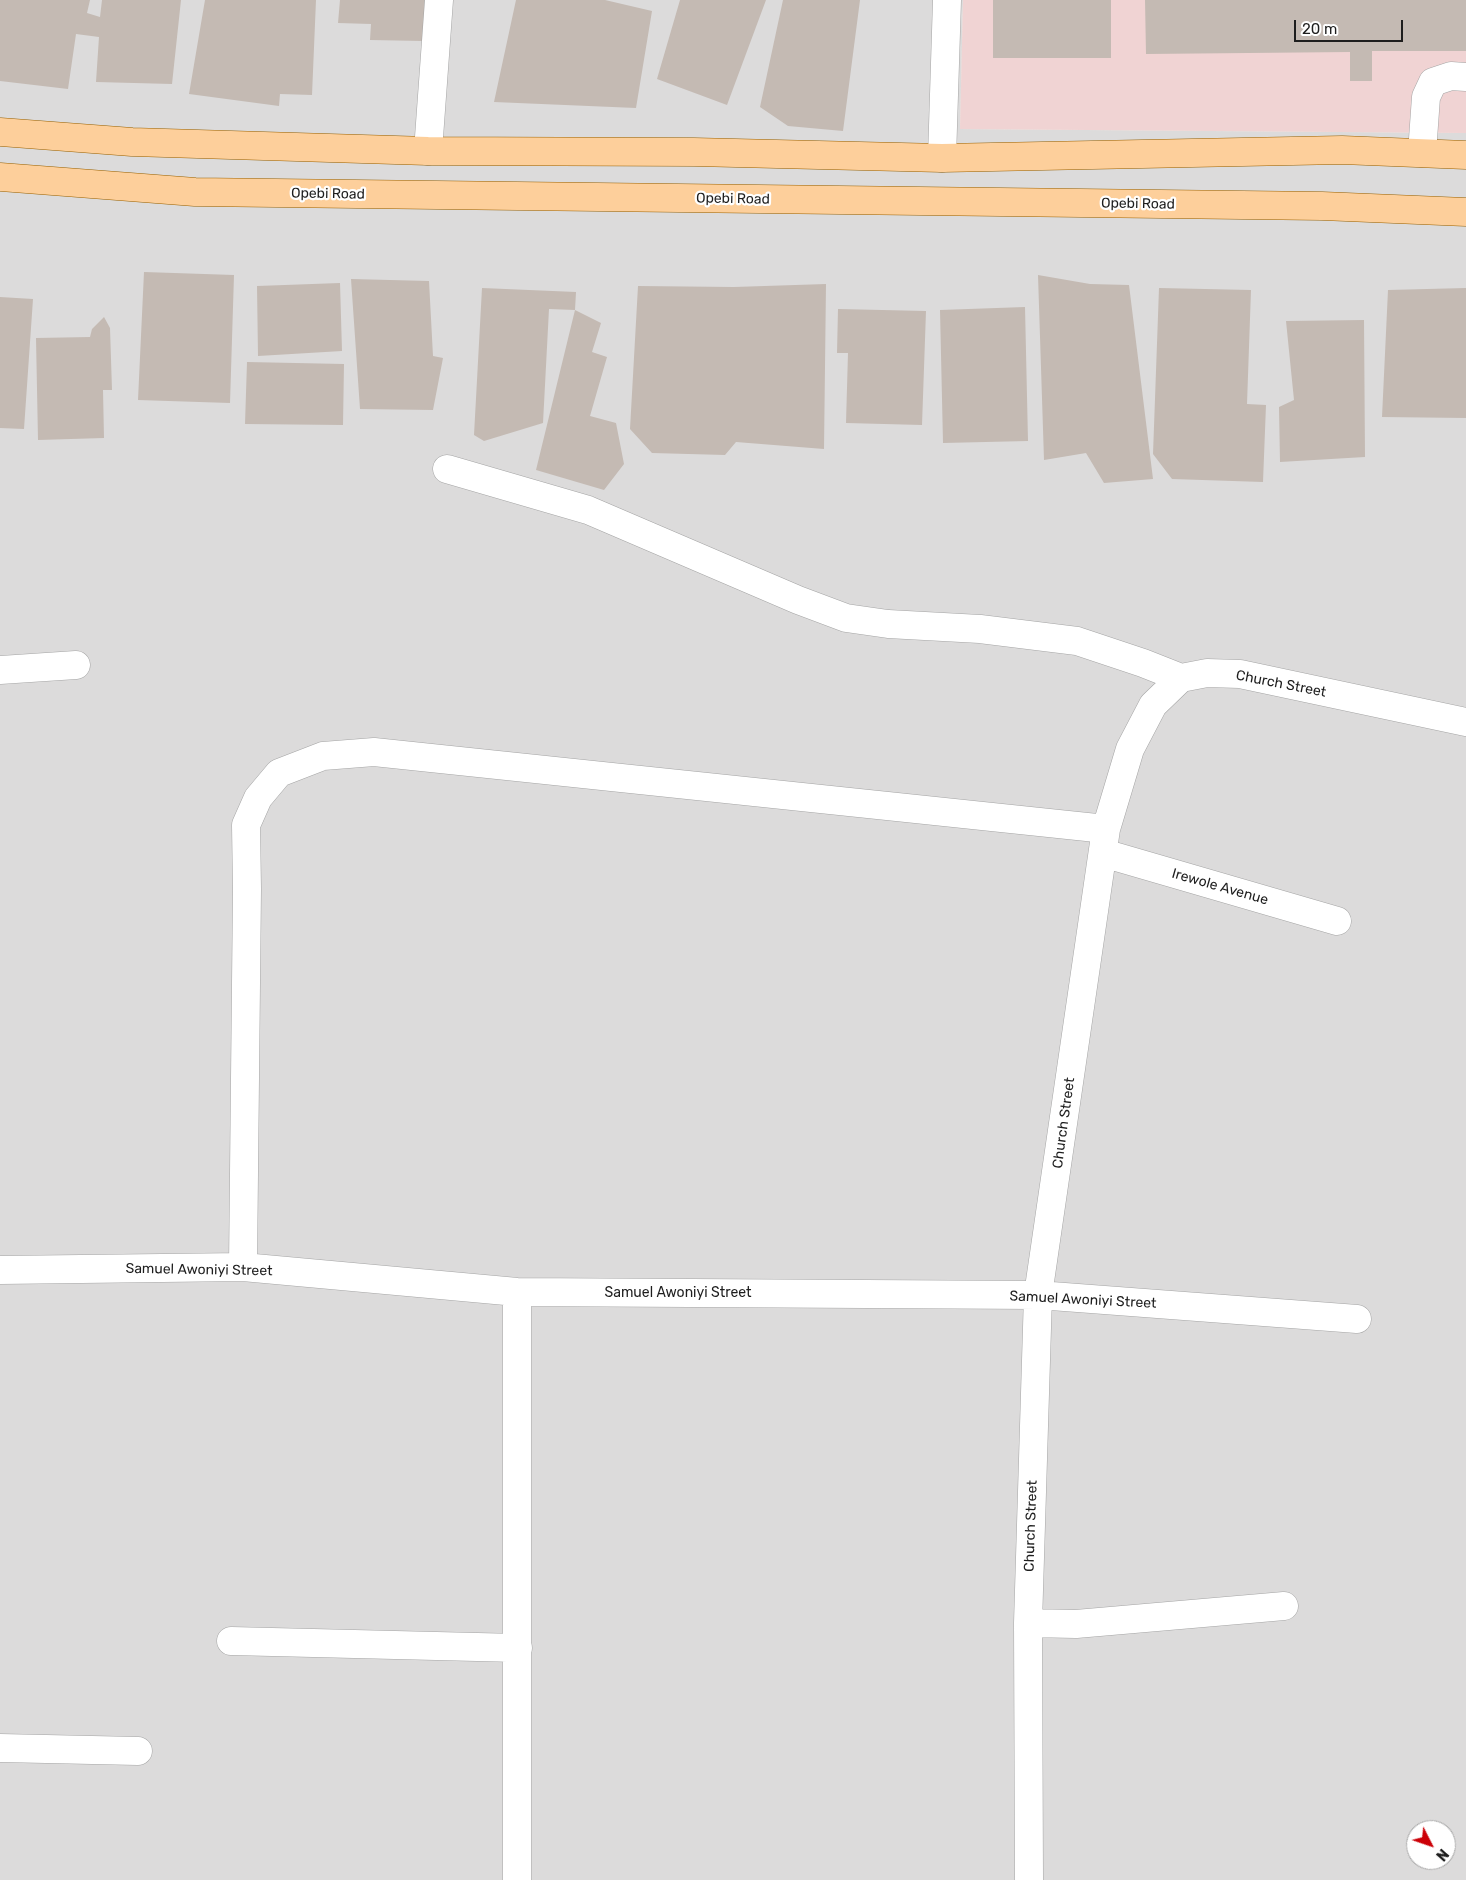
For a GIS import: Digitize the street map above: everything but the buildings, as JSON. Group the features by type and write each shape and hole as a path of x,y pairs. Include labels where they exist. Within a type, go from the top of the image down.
{"main road":[{"path":"0,132 132,142 428,151 694,152 942,158 1342,150 1466,154"},
{"name":"Opebi Road","path":"0,176 195,192 1322,206 1466,212"}],"street":[{"path":"428,151 439,0"},
{"path":"942,158 948,0"},
{"path":"1422,153 1426,97 1433,82 1451,76 1466,77"},
{"path":"447,469 588,510 798,600 846,618 888,624 980,629 1077,641 1181,678"},
{"path":"0,670 76,666"},
{"name":"Church Street","path":"1029,1880 1028,1623 1038,1295 1105,841 1130,749 1154,705 1181,678 1207,673 1240,674 1466,722"},
{"name":"Irewole Avenue","path":"243,1267 246,825 258,798 279,773 323,756 374,752 1105,841 1337,921"},
{"name":"Samuel Awoniyi Street","path":"0,1270 243,1267 517,1292 1038,1295 1357,1319"},
{"path":"517,1292 517,1880"},
{"path":"1028,1623 1076,1624 1284,1606"},
{"path":"231,1642 518,1648"},
{"path":"0,1748 138,1751"}],"shaded area":[{"path":"0,0 963,0 960,129 1466,133 1466,1880 0,1880"},
{"path":"963,0 1466,0 1466,133 960,129"}]}
